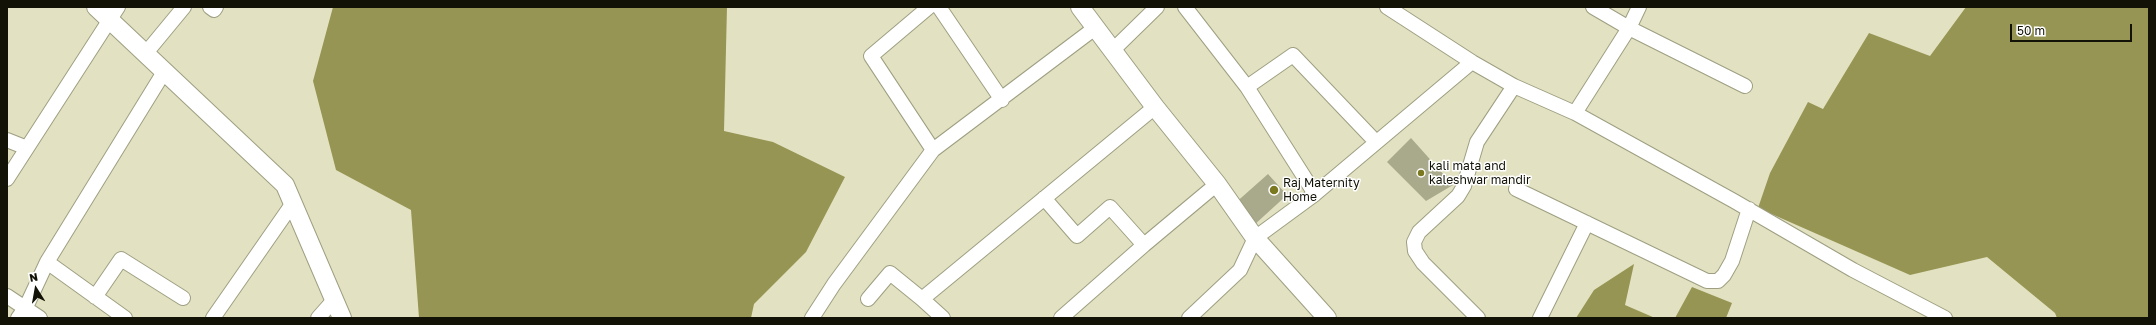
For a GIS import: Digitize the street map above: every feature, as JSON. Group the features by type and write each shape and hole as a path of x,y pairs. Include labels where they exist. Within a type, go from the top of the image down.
{"street":[{"path":"146,54 184,7"},
{"path":"210,7 214,10 216,7"},
{"path":"929,7 871,56 933,150"},
{"path":"939,7 1002,100"},
{"path":"1080,7 1155,107 1217,184 1255,238 1324,317"},
{"path":"1112,50 1157,7"},
{"path":"1185,7 1247,87 1315,194"},
{"path":"1387,7 1404,12 1472,62 1514,86 1576,114 1749,210 1853,270 1945,318"},
{"path":"1593,7 1629,28 1745,86"},
{"path":"1576,114 1629,28 1639,7"},
{"path":"7,179 27,148 107,11 164,72 286,185 342,318"},
{"path":"812,318 834,284 933,150 1002,100 1095,28"},
{"path":"1247,87 1293,55 1376,142"},
{"path":"1189,318 1240,270 1255,238 1315,194 1472,62"},
{"path":"22,313 47,262 164,72"},
{"path":"1478,318 1423,263 1414,251 1414,242 1419,232 1458,196 1464,186 1477,142 1514,86"},
{"path":"922,299 1155,107"},
{"path":"7,140 27,148"},
{"path":"1061,318 1144,245 1217,184"},
{"path":"1516,189 1707,281 1718,281 1724,275 1732,261 1749,210"},
{"path":"1044,198 1077,236 1110,207 1144,245"},
{"path":"213,318 293,203"},
{"path":"1540,318 1587,223"},
{"path":"95,297 121,259 184,298"},
{"path":"47,262 125,318"},
{"path":"868,299 890,273 944,318"},
{"path":"7,296 22,313 40,318"},
{"path":"318,318 334,300"}],"shaded area":[{"path":"333,7 727,7 724,131 773,142 845,177 806,252 754,304 751,318 419,318 411,210 336,170 313,81"},
{"path":"1966,7 2149,7 2149,318 2057,318 2055,313 1987,257 1910,275 1758,208 1770,173 1808,102 1823,109 1869,33 1930,56"},
{"path":"1634,264 1625,305 1655,318 1576,318 1594,290"},
{"path":"1692,287 1732,303 1726,318 1675,318"}],"building":[{"name":"kali mata and kaleshwar mandir","path":"1411,138 1453,185 1426,201 1387,162"},
{"path":"1268,174 1287,195 1253,226 1233,205"}],"place":[{"name":"kali mata and kaleshwar mandir","path":"1421,173"},
{"name":"Raj Maternity Home","path":"1274,190"}]}
